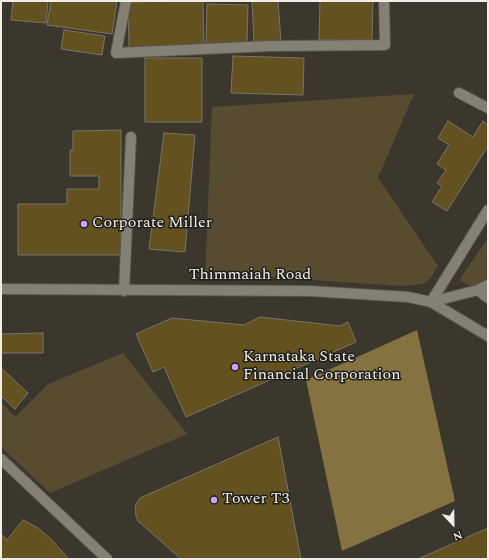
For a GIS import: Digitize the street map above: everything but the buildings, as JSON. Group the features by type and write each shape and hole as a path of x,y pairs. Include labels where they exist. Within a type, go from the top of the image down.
{"street":[{"path":"126,1 116,53 270,46 385,45 384,1"},
{"path":"459,93 488,108"},
{"path":"124,291 131,137"},
{"path":"431,302 488,210"},
{"path":"431,302 488,286"},
{"name":"Thimmaiah Road","path":"1,289 124,291 310,291 408,297 431,302 488,336"},
{"path":"478,290 488,298"},
{"path":"1,459 107,559"}],"shaded area":[{"path":"414,94 378,178 438,266 430,279 423,284 402,286 250,276 236,279 205,279 212,107"},
{"path":"488,238 488,281 475,288 459,280"},
{"path":"417,330 455,501 342,551 306,380"},
{"path":"123,353 187,434 50,493 1,447 1,402 15,417 48,384"}],"place":[{"name":"Corporate Miller","path":"84,224"},
{"name":"Karnataka State Financial Corporation","path":"235,367"},
{"name":"Tower T3","path":"214,500"}]}
